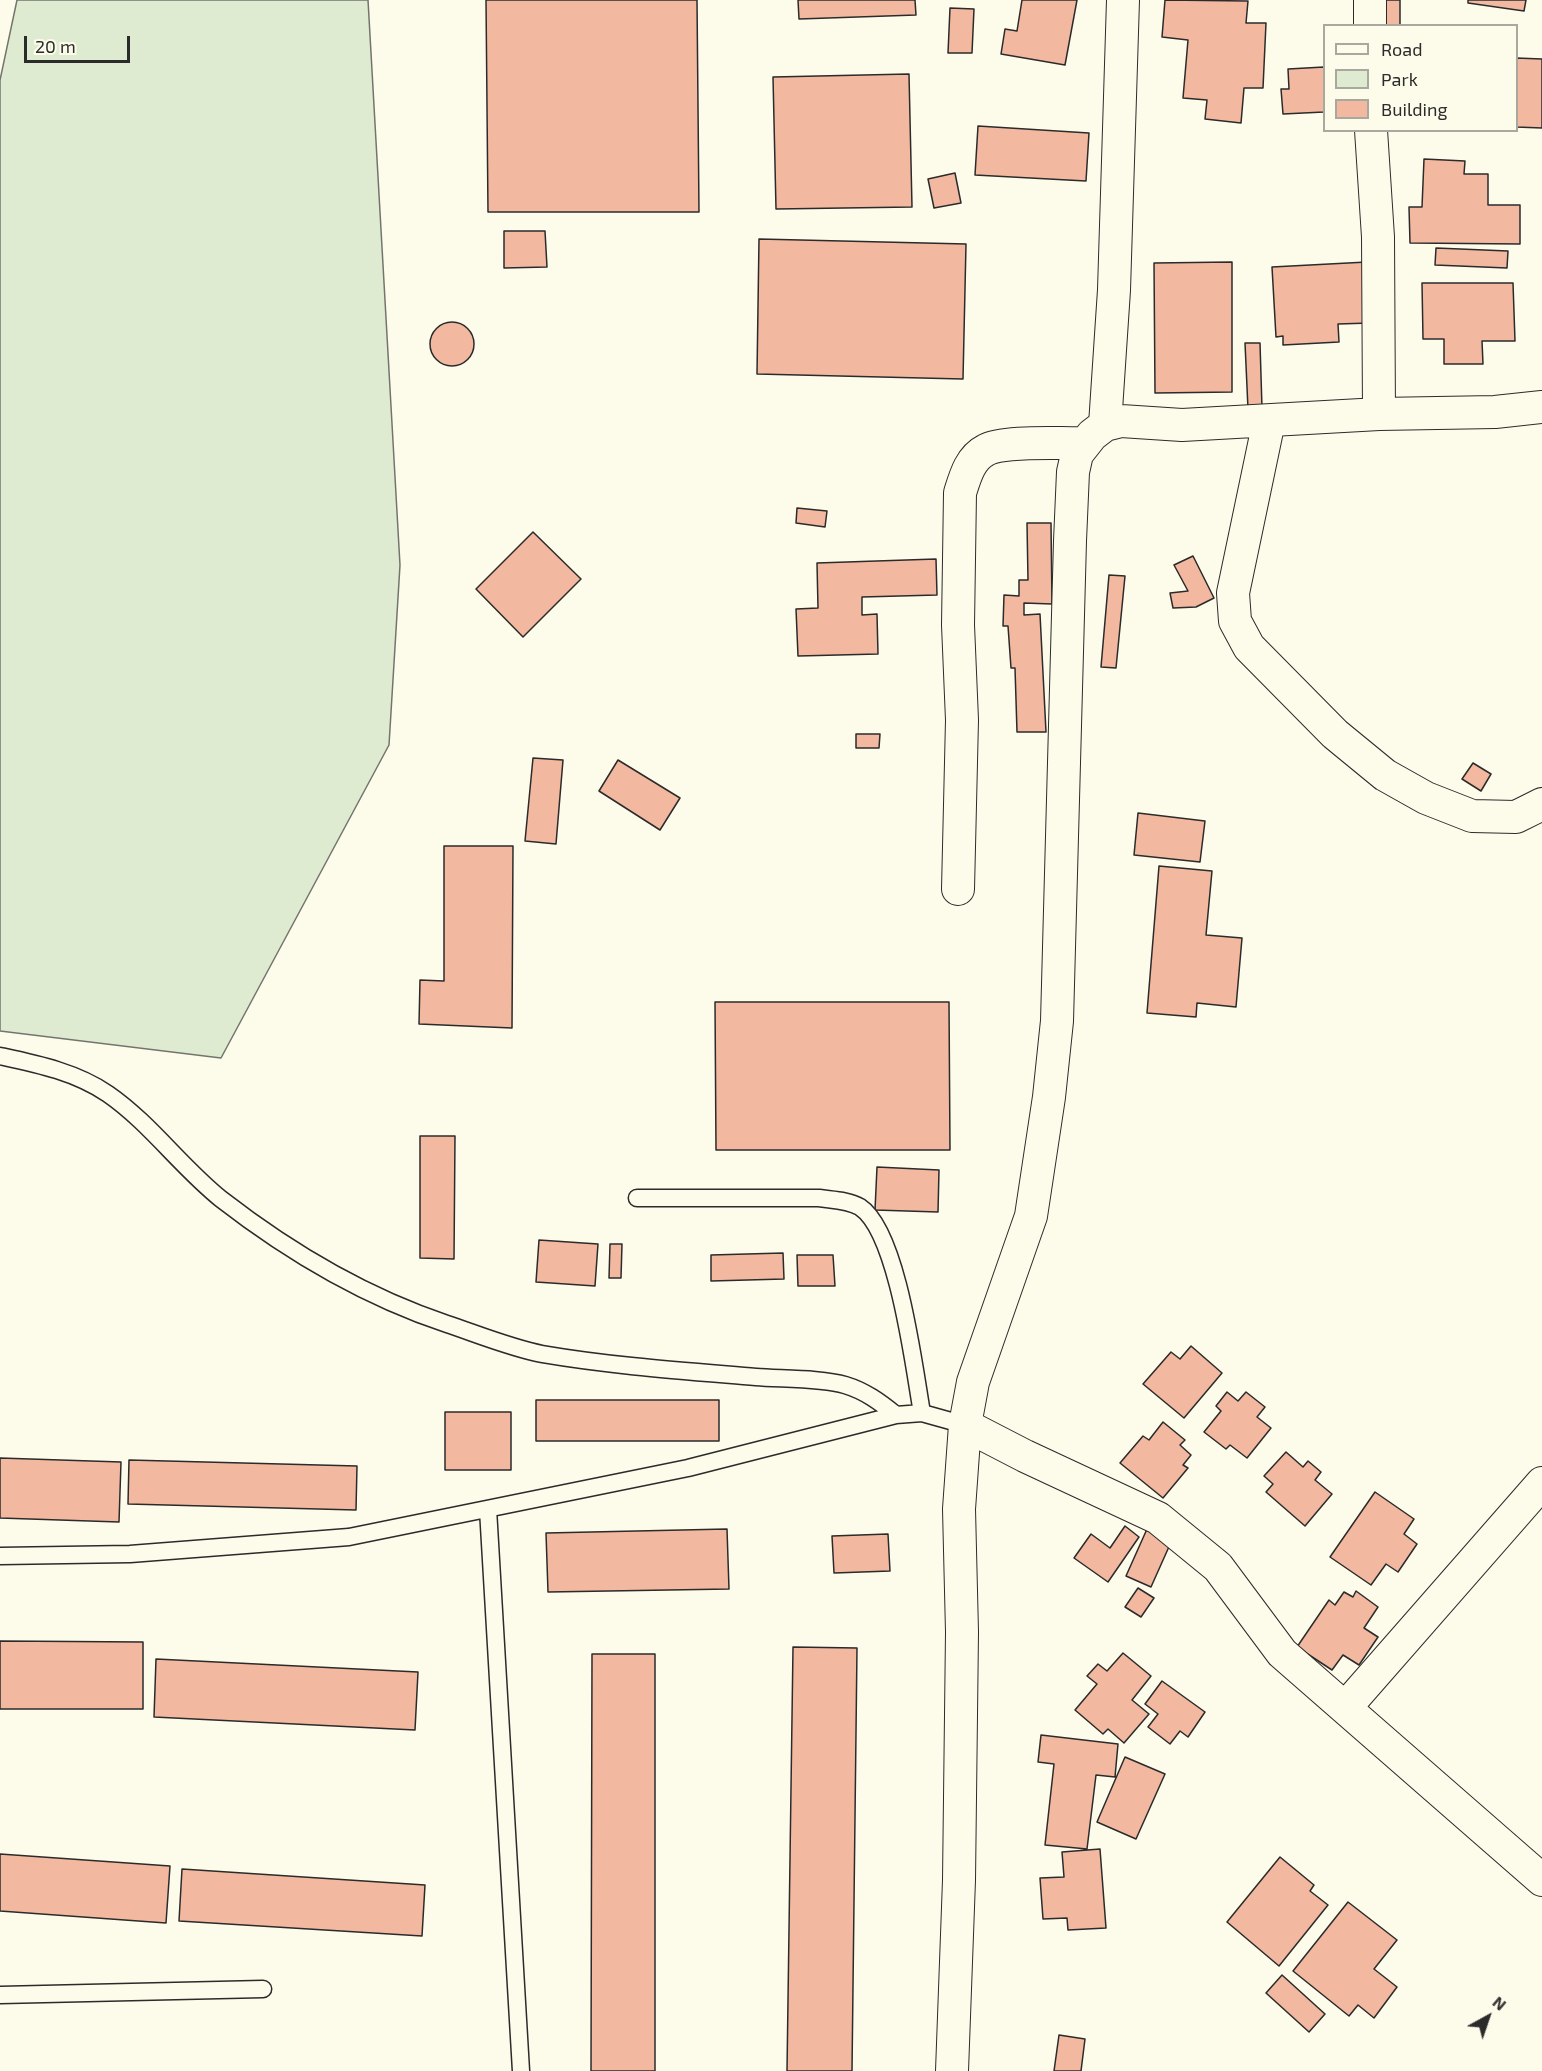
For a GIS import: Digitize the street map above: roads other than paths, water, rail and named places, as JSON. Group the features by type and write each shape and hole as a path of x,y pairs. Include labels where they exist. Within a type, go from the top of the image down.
{"street":[{"path":"952,2071 960,1880 962,1632 958,1509 965,1425 974,1382 1031,1216 1049,1097 1058,975 1073,472 1077,454 1094,434 1113,290 1123,0"},
{"path":"1370,0 1370,24"},
{"path":"1371,132 1377,237 1379,414"},
{"path":"958,889 962,720 958,625 960,493 966,473 984,450 998,446 1094,434 1121,421 1182,425 1379,414 1495,412 1542,407"},
{"path":"1269,421 1233,593 1235,621 1249,647 1335,734 1385,775 1426,798 1472,816 1516,817 1542,804"},
{"path":"965,1425 1025,1456 1158,1518 1218,1567 1282,1653 1542,1880"},
{"path":"1345,1708 1542,1483"}],"lane":[{"path":"0,1056 36,1064 80,1078 108,1094 219,1197 262,1230 355,1285 444,1323 540,1353 674,1370 843,1384 875,1398 896,1415"},
{"path":"637,1198 819,1198 845,1202 860,1208 873,1221 883,1241 906,1317 922,1413"},
{"path":"0,1556 130,1554 349,1537 688,1468 896,1415 922,1413 965,1425"},
{"path":"488,1509 521,2071"},
{"path":"0,1995 263,1989"}]}
